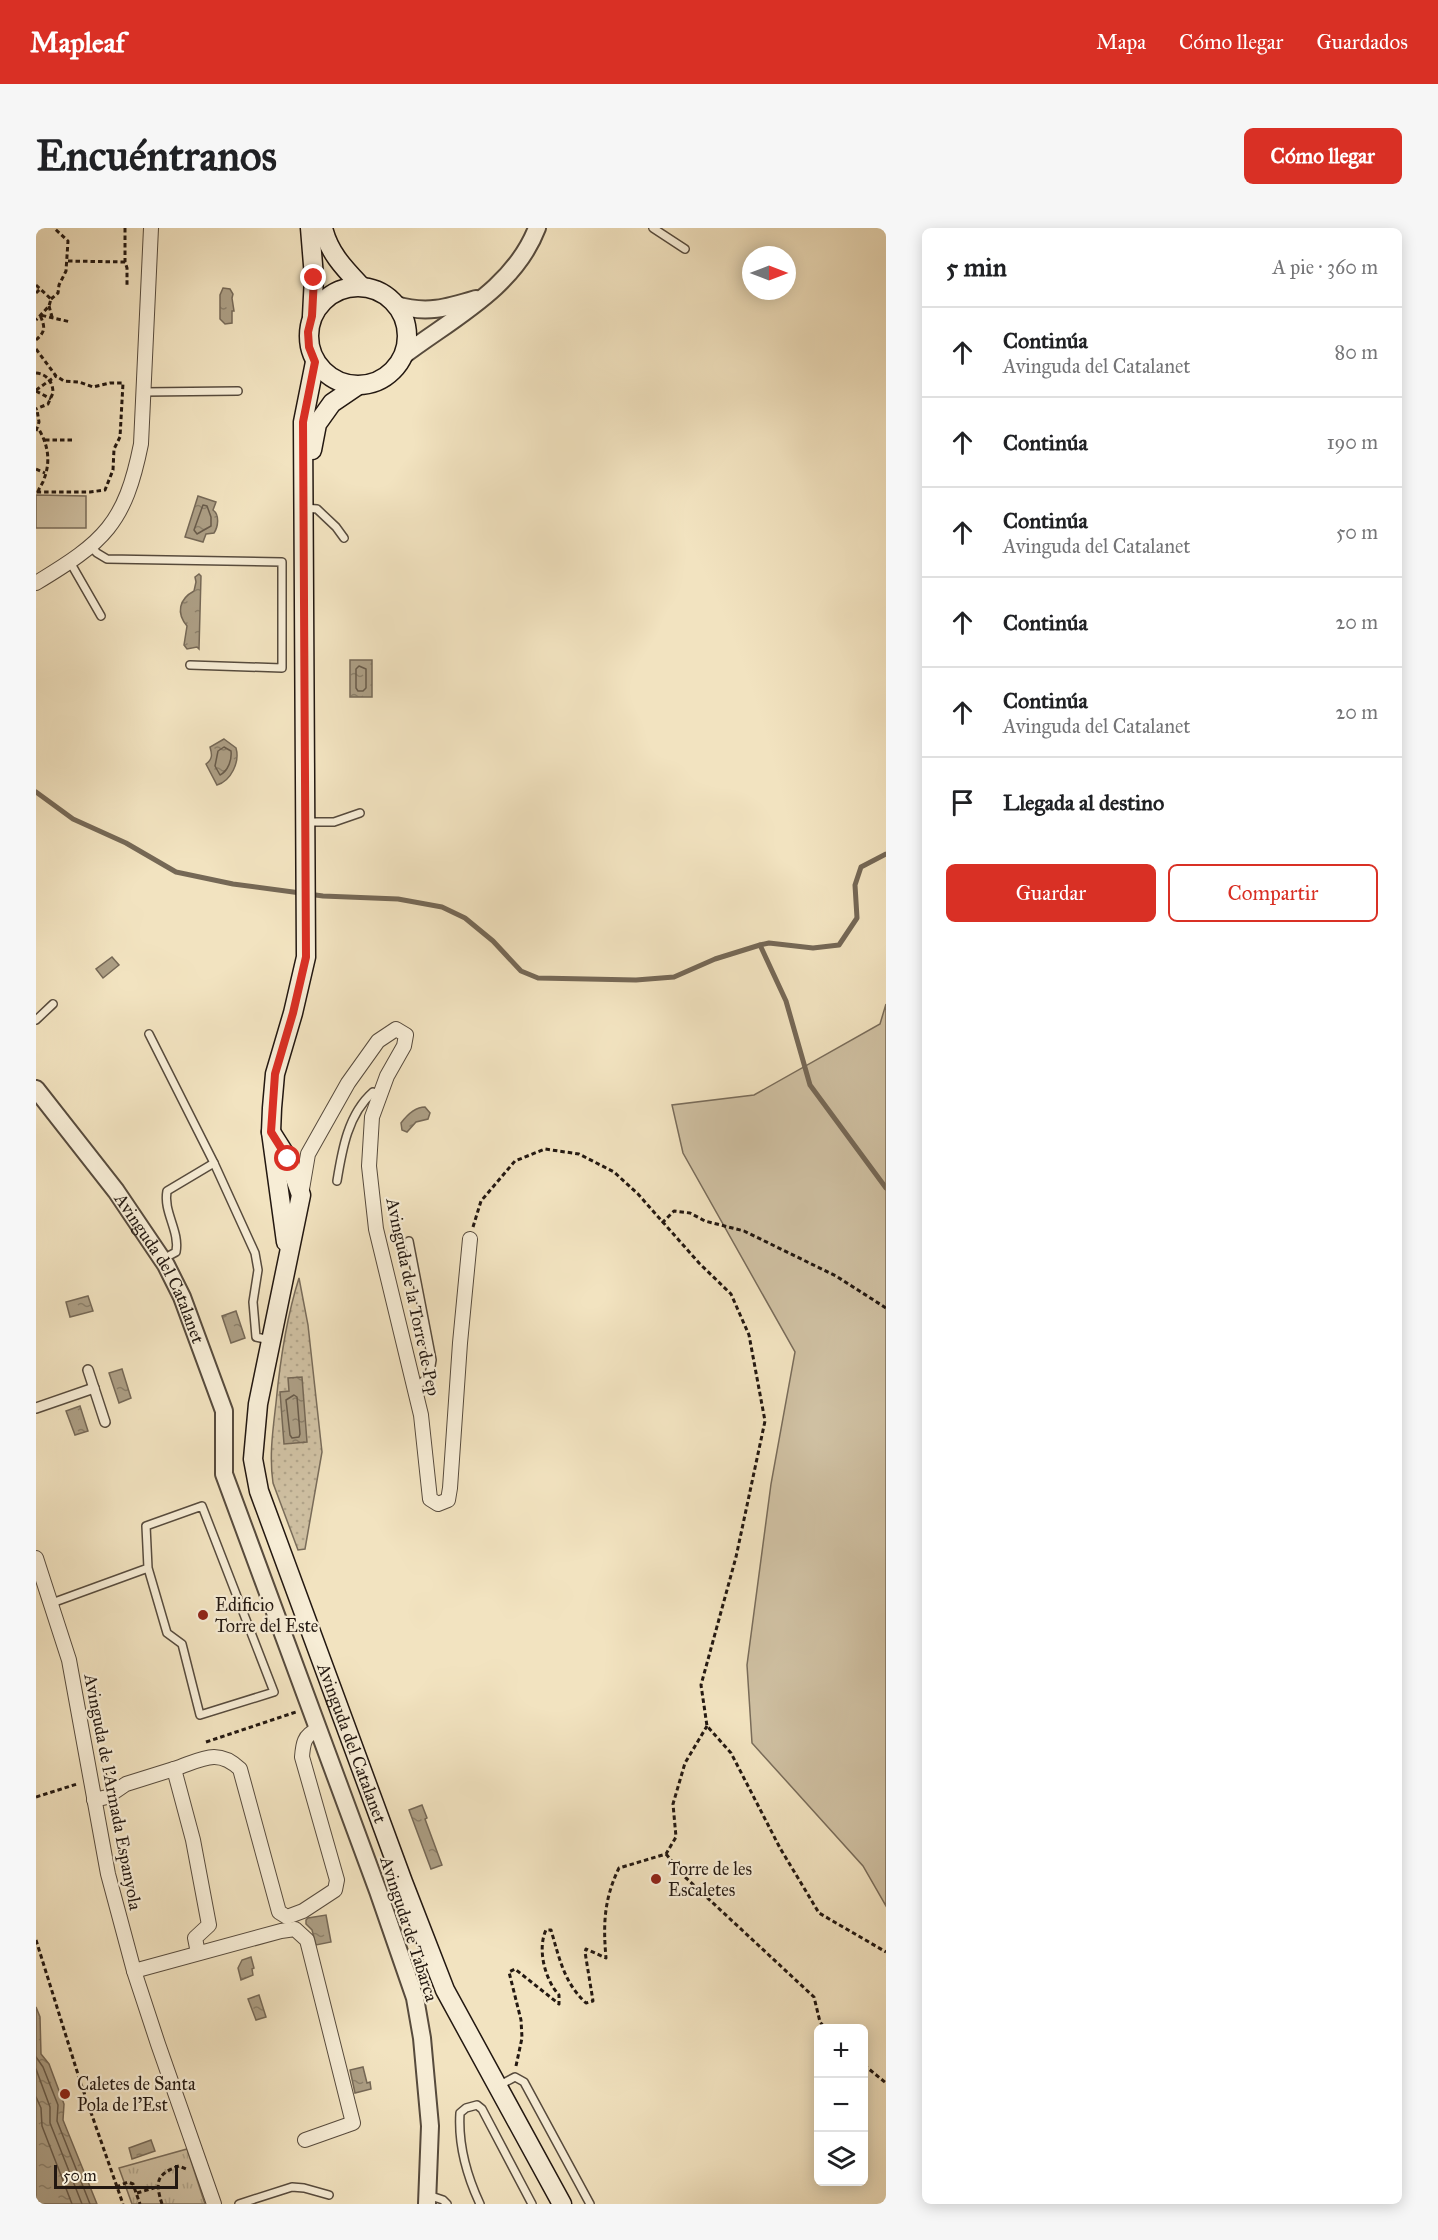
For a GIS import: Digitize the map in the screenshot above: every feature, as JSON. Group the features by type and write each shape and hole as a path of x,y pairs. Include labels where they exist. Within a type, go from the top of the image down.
{"main road":[{"path":"310,228 314,278 312,316 308,332 309,347 315,362 326,375 341,383 357,386 377,382 393,371 404,355 408,338 405,320 396,305 381,292 361,286 346,288 332,293 320,303 312,316"},
{"path":"323,228 327,245 342,267 361,286"},
{"path":"304,502 303,422 315,362"},
{"path":"304,502 317,424 332,404 357,386"},
{"name":"Avinguda del Catalanet","path":"288,1256 271,1132 275,1074 306,957 304,502"},
{"path":"271,1132 288,1159 302,1195"},
{"name":"Avinguda del Catalanet","path":"302,1195 253,1439 253,1459 259,1491 445,1990 562,2204"}],"street":[{"path":"36,583 91,547 105,533 122,508 134,478 141,444 151,228"},
{"path":"404,355 486,296 509,274 524,255 537,228"},
{"path":"396,305 426,311 486,296"},
{"name":"Avinguda de la Torre de Pep","path":"302,1195 308,1154 342,1093 378,1041 396,1029 406,1035 404,1046 379,1094 372,1117 369,1166 376,1229 421,1414 430,1499 438,1504 448,1500 450,1488 470,1239"},
{"name":"Avinguda del Catalanet","path":"36,1089 116,1191 164,1262 182,1297 224,1412 224,1474"},
{"path":"88,1370 105,1422"},
{"path":"36,1408 94,1388"},
{"name":"Avinguda de Tabarca","path":"224,1474 378,1891 415,1998 422,2038 430,2126 428,2199"},
{"name":"Avinguda de l'Armada Espanyola","path":"36,1558 69,1660 108,1874 134,1971 214,2204"},
{"path":"94,1800 107,1797 126,1784 218,1755 230,1760 240,1769 279,1912 286,1917 303,1911 335,1890 337,1880 302,1757 304,1742 309,1733 317,1730"},
{"path":"174,1769 194,1840 209,1925 195,1938 198,1953"},
{"path":"134,1971 288,1930 295,1929 307,1940 352,2122 305,2140"}],"lane":[{"path":"653,228 685,249"},
{"path":"144,392 238,391"},
{"path":"304,502 317,508 344,538"},
{"path":"91,547 96,554 107,559 282,562 282,668 190,665"},
{"path":"70,562 101,616"},
{"path":"305,831 360,813"},
{"path":"36,1020 53,1004"},
{"path":"149,1034 214,1163 255,1252 258,1270 253,1302 256,1337 271,1341"},
{"path":"337,1182 344,1144 359,1108 373,1092 379,1094"},
{"path":"164,1262 176,1252 178,1241 166,1200 168,1191 214,1163"},
{"path":"409,1241 432,1360 430,1374 424,1383 414,1386"},
{"path":"202,1506 274,1692 200,1715 182,1644 167,1633 148,1568 146,1526 202,1506"},
{"path":"52,1603 148,1568"},
{"path":"497,2087 515,2077 524,2082 590,2204"},
{"path":"480,2204 467,2176 459,2126 460,2113 477,2105 482,2109 532,2204"},
{"path":"239,2204 292,2187 329,2195"},
{"path":"428,2199 443,2200 447,2204"}],"path":[{"path":"36,320 58,293 68,261 68,241 54,228"},
{"path":"126,228 125,262 128,285"},
{"path":"68,261 125,262"},
{"path":"36,285 51,299"},
{"path":"36,293 40,289"},
{"path":"49,306 52,316"},
{"path":"40,315 70,322"},
{"path":"36,340 44,333 45,327 40,315"},
{"path":"36,349 56,376 64,381 79,382 93,387 110,382 123,383 120,437 116,441 113,470 105,490 37,492 46,473 49,459 45,440 37,430 39,422 37,409 43,407 51,399 53,387 46,376 36,373"},
{"path":"51,399 36,390 56,376"},
{"path":"45,440 72,440"},
{"path":"36,469 46,473"},
{"path":"470,1239 481,1201 515,1161 545,1149 579,1154 614,1172 638,1194 662,1223 731,1294 749,1335 765,1421 736,1557 700,1685 707,1726 731,1753 780,1848 819,1913 886,1952"},
{"path":"662,1223 674,1211 690,1213 705,1221 744,1231 836,1276 886,1308"},
{"path":"487,2069 499,2062 516,2067 522,2038 521,2020 509,1972 515,1969 559,2004 559,1995 551,1987 542,1940 546,1930 551,1930 565,1975 578,1995 586,2003 593,2001 585,1953 586,1949 606,1958 603,1927 609,1888 619,1868 666,1854 676,1837 673,1804 685,1763 707,1726"},
{"path":"666,1854 685,1878 814,1997 822,2024"},
{"path":"36,1940 81,2084 123,2204"},
{"path":"868,2068 886,2083"},
{"path":"162,2204 157,2187 161,2175 179,2166 186,2169 189,2177"},
{"path":"116,2187 128,2182 133,2184 140,2204"},
{"path":"136,2193 157,2187"}],"green space":[{"path":"36,495 86,496 86,528 36,528"},
{"path":"886,1004 886,1906 863,1866 752,1743 747,1665 771,1484 795,1352 683,1153 672,1105 754,1095 880,1024"},
{"path":"299,1278 308,1325 322,1452 305,1549 298,1550 273,1483 271,1463 282,1356 290,1309"},
{"path":"187,2149 205,2204 132,2204 119,2168"}],"water":[{"path":"223,288 230,289 233,294 232,323 225,324 220,319 220,295"},
{"path":"198,496 216,502 213,510 218,521 217,528 214,533 206,534 203,542 185,537"},
{"path":"199,574 201,576 199,649 197,647 187,649 184,645 187,626 180,611 182,602 194,591 195,577"},
{"path":"350,660 372,660 372,697 350,697"},
{"path":"224,739 236,748 237,759 230,775 217,785 206,764 211,756 210,747"},
{"path":"112,957 119,965 103,978 96,969"},
{"path":"425,1107 430,1113 428,1119 416,1122 407,1132 402,1130 401,1123 406,1117 415,1110"},
{"path":"88,1296 93,1311 70,1317 66,1302"},
{"path":"236,1311 245,1338 231,1343 222,1316"},
{"path":"122,1369 131,1398 119,1403 109,1373"},
{"path":"302,1377 307,1442 284,1444 280,1392 289,1391 288,1378"},
{"path":"80,1406 88,1431 75,1435 66,1411"},
{"path":"422,1805 442,1865 431,1869 409,1810"},
{"path":"326,1915 331,1942 316,1945 312,1930 306,1924 306,1920"},
{"path":"251,1957 253,1975 241,1980 238,1968 242,1960"},
{"path":"259,1995 266,2017 256,2020 248,1999"},
{"path":"36,2007 40,2017 41,2054 49,2064 64,2104 63,2120 97,2204 36,2204"},
{"path":"363,2067 371,2089 355,2093 350,2070"},
{"path":"151,2140 155,2151 132,2159 129,2148"}],"waterway":[{"path":"36,792 73,819 126,843 176,872 233,884 323,896 398,899 442,907 465,918 493,941 521,971 538,978 636,980 674,977 715,959 769,943 813,948 839,945 857,918 855,885 861,867 886,854"},
{"path":"760,945 786,1001 810,1085 886,1188"}],"place":[{"name":"Edificio Torre del Este","path":"203,1615"},
{"name":"Torre de les Escaletes","path":"656,1879"},
{"name":"Caletes de Santa Pola de l'Est","path":"65,2094"}],"route":[{"path":"288,1159 271,1132 275,1074 306,957 303,422 315,362 309,347 308,332 312,316 314,278"}]}
